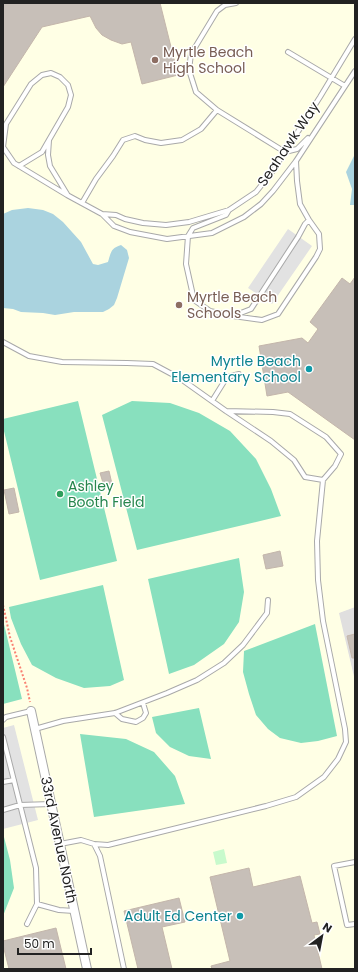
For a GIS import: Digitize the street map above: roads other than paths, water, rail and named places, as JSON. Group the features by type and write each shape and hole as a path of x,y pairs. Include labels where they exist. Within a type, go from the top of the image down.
{"street":[{"name":"33rd Avenue North","path":"31,711 87,969"}],"lane":[{"path":"236,3 225,5 217,11 191,54 189,70 196,92 217,110 286,152 297,149 313,134"},
{"name":"Seahawk Way","path":"102,214 116,215 125,219 143,223 166,225 188,222 229,210 256,192 286,152 355,39"},
{"path":"288,52 345,86"},
{"name":"Seahawk Way","path":"19,166 42,152 68,107 71,94 68,85 60,77 51,74 42,75 31,84 6,124 3,147 14,162 19,166 67,195 102,214 114,226 130,232 167,239 212,233 244,217 261,204 273,191 296,161 355,71"},
{"path":"82,203 96,179 123,140 135,136 145,140 161,143 182,140 201,129 217,110"},
{"path":"49,138 48,155 50,166 67,195"},
{"path":"229,210 226,215 192,228 188,236 186,264 194,300 210,311 233,316 262,320 278,314 316,257 320,248 319,234 300,204 296,161"},
{"path":"233,316 251,309 309,220"},
{"path":"3,342 29,356 62,362 153,364 181,379 271,441 294,460 305,477 323,480"},
{"path":"212,401 227,377 239,374"},
{"path":"59,844 81,840 94,844 108,844 266,806 296,797 324,777 338,759 346,742 345,729 323,621 318,580 317,541 323,480 335,466 341,454 326,437 290,414 273,412 226,411"},
{"path":"35,729 63,721 115,713 197,680 224,663 243,645 267,613 268,600"},
{"path":"115,713 122,719 136,722 143,718 146,713 143,703"},
{"path":"3,720 31,711"},
{"path":"3,737 5,753 14,780 36,868 37,904 27,924"},
{"path":"3,782 14,780"},
{"path":"3,810 20,805 50,804"},
{"path":"94,844 100,856 124,969"},
{"path":"355,862 334,866 347,925 355,924"},
{"path":"37,904 59,910 74,911"}],"water":[{"path":"355,154 355,205 350,205 352,189 346,172"},
{"path":"28,208 43,210 53,214 63,222 81,242 93,264 98,265 108,262 112,251 118,246 121,245 127,250 129,258 114,305 103,312 74,312 55,315 21,312 3,308 3,214 12,210"}],"place":[{"name":"Myrtle Beach High School","path":"155,60"},
{"name":"Myrtle Beach Schools","path":"179,305"},
{"name":"Myrtle Beach Elementary School","path":"309,369"},
{"name":"Ashley Booth Field","path":"60,494"},
{"name":"Adult Ed Center","path":"240,916"}]}
